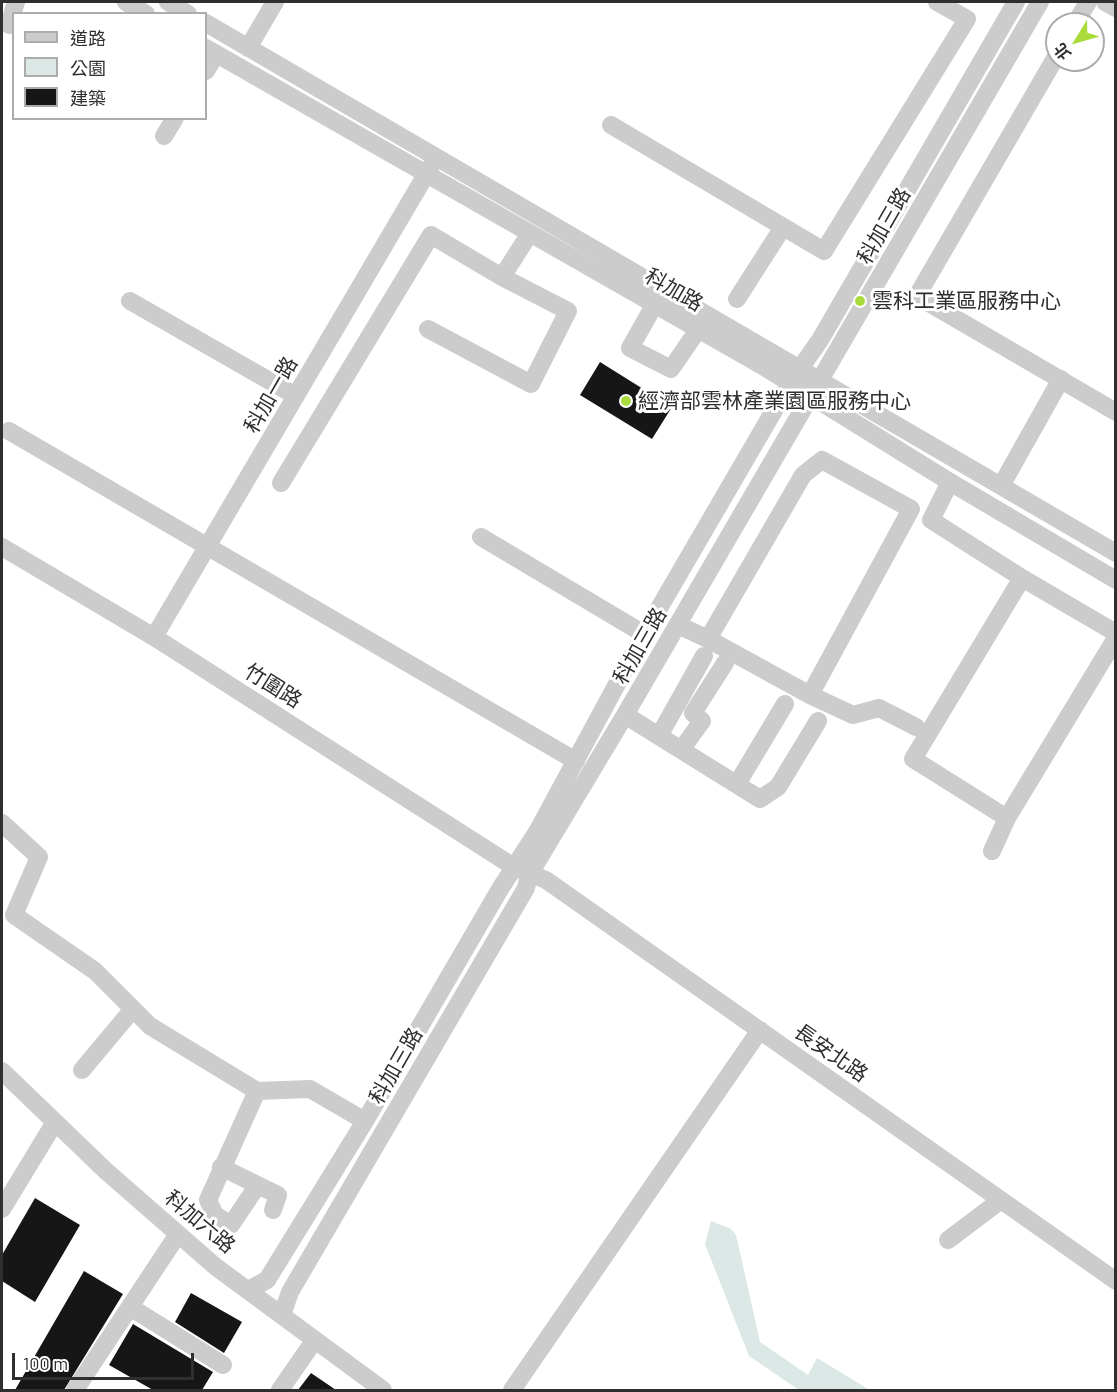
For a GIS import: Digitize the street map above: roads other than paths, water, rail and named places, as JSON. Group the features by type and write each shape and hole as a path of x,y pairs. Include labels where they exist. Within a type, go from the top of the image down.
{"street":[{"path":"126,2 143,12"},
{"path":"168,2 185,12"},
{"path":"248,48 275,2"},
{"path":"611,125 824,251 967,19 937,2"},
{"name":"科加三路","path":"282,1315 290,1292 526,888 521,870 537,832 644,634 790,383 820,340 1016,2"},
{"name":"科加三路","path":"250,1289 267,1280 521,870 626,715 1040,2"},
{"path":"1105,2 1116,8"},
{"path":"9,26 12,16"},
{"name":"科加路","path":"207,24 437,157 659,296 704,322 801,368 817,388 950,482 1116,580"},
{"path":"207,67 211,51"},
{"name":"科加路","path":"211,51 530,233 659,296"},
{"path":"1047,72 916,296 1116,412"},
{"path":"164,136 174,120"},
{"name":"科加一路","path":"154,637 437,157"},
{"path":"737,299 783,227"},
{"path":"502,277 530,233"},
{"path":"280,483 431,235 502,277 568,311 531,384 428,329"},
{"path":"659,296 630,348 670,369 704,322"},
{"path":"130,301 296,396"},
{"name":"科加路","path":"704,322 790,383 817,388 1001,486 1116,553"},
{"path":"1001,486 1061,379"},
{"path":"9,431 576,761"},
{"path":"659,736 803,475 822,460 931,520 1022,578 1116,633"},
{"path":"931,520 950,482"},
{"path":"810,695 911,509"},
{"path":"481,537 644,634"},
{"name":"竹圍路","path":"2,547 154,637 521,870"},
{"path":"1007,818 913,759 1022,578"},
{"path":"678,625 706,648 854,715 879,708 916,727"},
{"path":"992,851 1007,818 1116,638"},
{"path":"681,750 702,721 693,713 725,663"},
{"path":"737,784 785,704"},
{"path":"626,715 760,799 778,787 818,721"},
{"path":"2,823 39,856 8,911 95,970 150,1026 257,1091 310,1089 365,1121"},
{"name":"長安北路","path":"521,870 546,880 1116,1281"},
{"path":"82,1070 133,1009"},
{"path":"512,1390 760,1030"},
{"name":"科加六路","path":"2,1071 55,1122 216,1267 250,1289 315,1341 383,1390"},
{"path":"257,1091 207,1200 215,1215 231,1225 257,1186"},
{"path":"2,1209 55,1122"},
{"path":"221,1167 279,1195 273,1210"},
{"path":"948,1240 1001,1200"},
{"path":"75,1390 178,1234"},
{"path":"130,1307 222,1365"},
{"path":"280,1390 315,1341"}],"place":[{"name":"雲科工業區服務中心","path":"860,301"},
{"name":"經濟部雲林產業園區服務中心","path":"626,401"}]}
